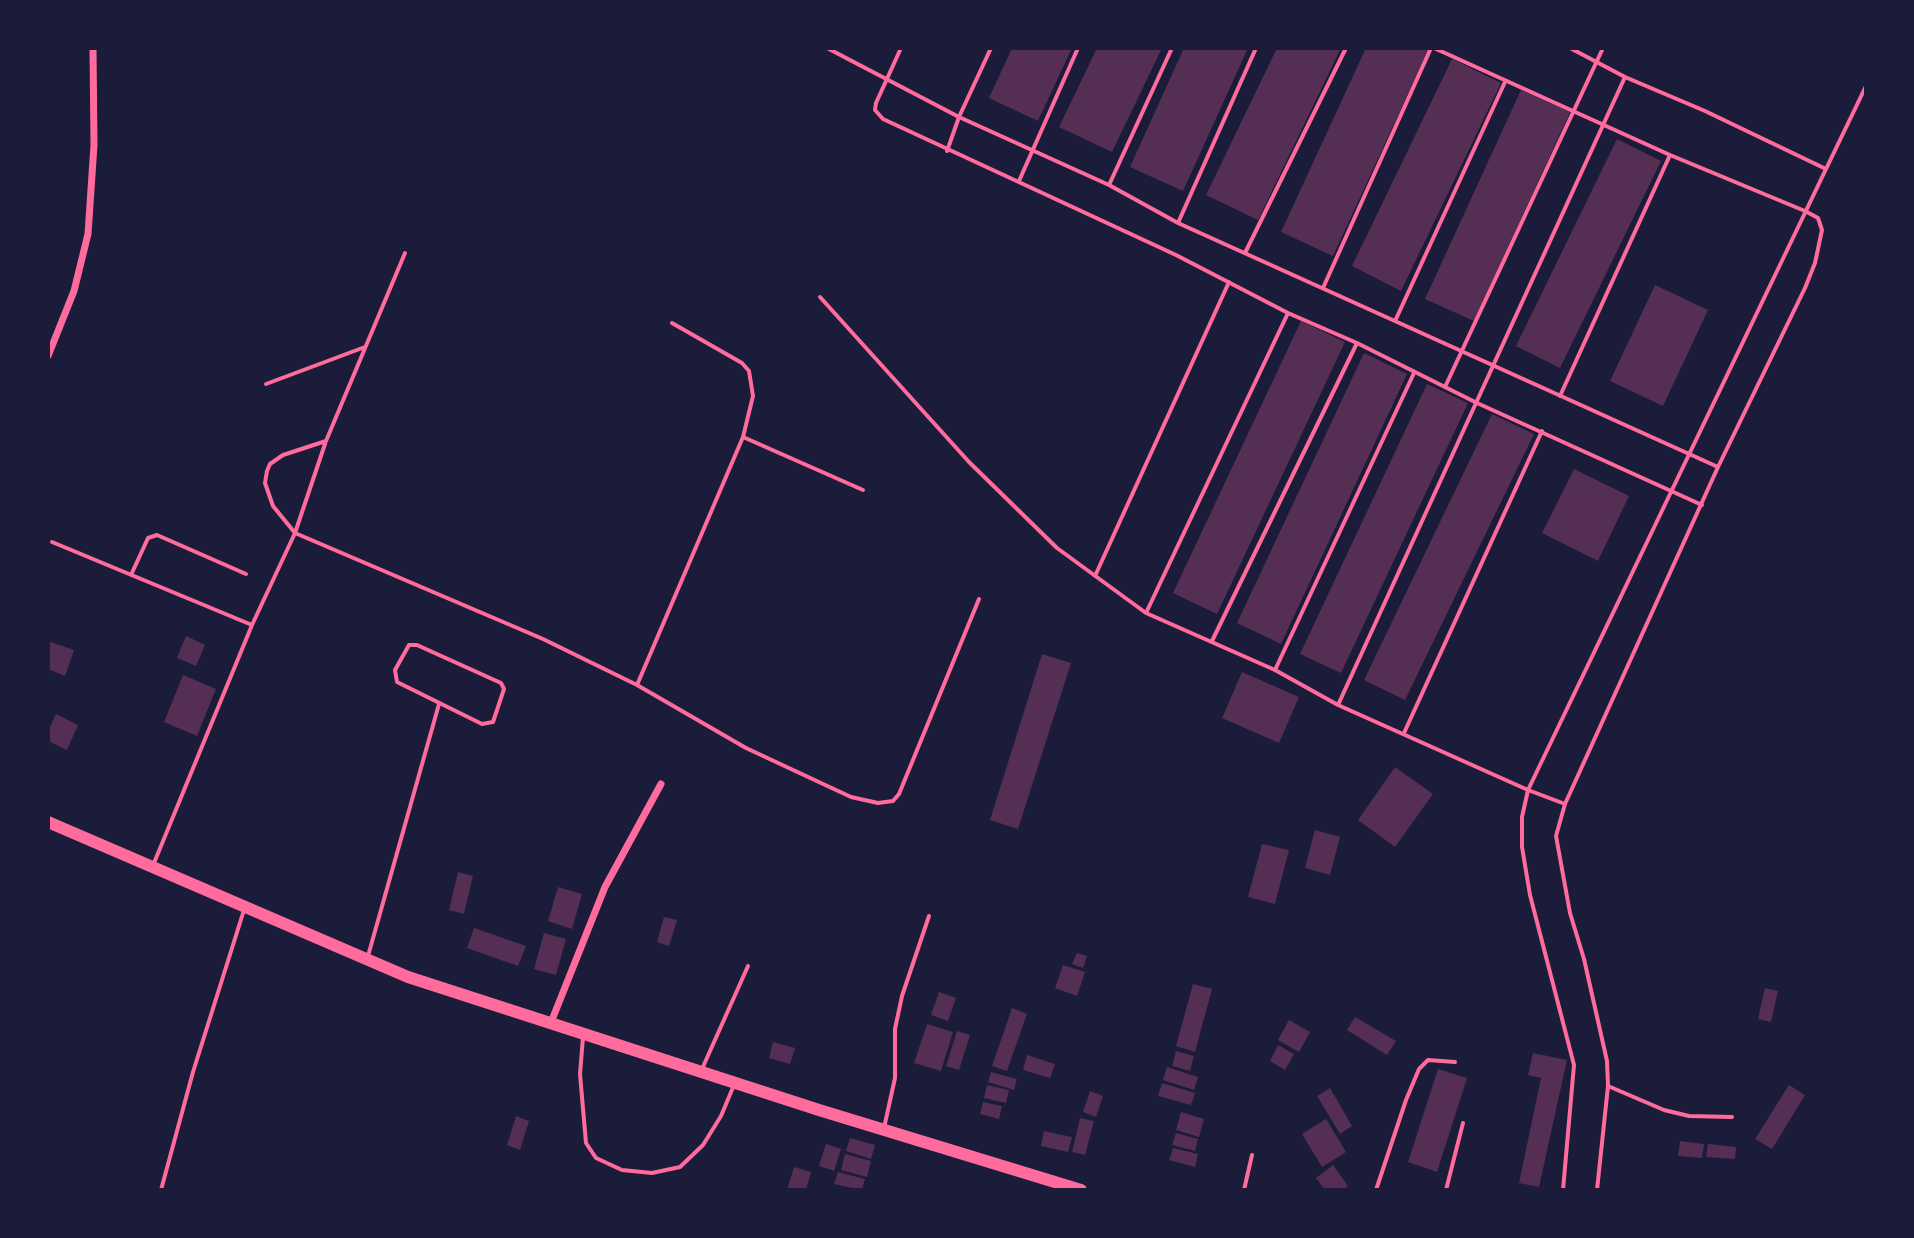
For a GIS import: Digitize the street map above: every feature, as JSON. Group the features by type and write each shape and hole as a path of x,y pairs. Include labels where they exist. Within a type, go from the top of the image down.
{"highway":[{"path":"48,822 408,977 550,1025 1081,1190"}],"street":[{"path":"48,356 74,291 88,234 94,145 93,48"},
{"path":"550,1025 605,887 661,784"}],"lane":[{"path":"827,48 959,117 1109,185 1178,223 1718,467"},
{"path":"901,48 876,103 877,114 947,151 1019,181 1445,388 1703,505"},
{"path":"947,151 991,48"},
{"path":"1019,181 1078,48"},
{"path":"1109,185 1172,48"},
{"path":"1178,223 1256,48"},
{"path":"1245,253 1346,48"},
{"path":"1323,288 1432,48 1670,155 1805,211 1818,218 1822,230 1815,263 1718,467 1565,804 1556,836 1560,869 1607,1061 1608,1086 1597,1190"},
{"path":"1570,48 1625,77 1826,169"},
{"path":"1445,388 1603,48"},
{"path":"1338,705 1625,77"},
{"path":"1396,319 1505,82"},
{"path":"1563,1190 1574,1065 1530,895 1522,847 1522,817 1528,790 1866,86"},
{"path":"1560,396 1670,155"},
{"path":"153,865 252,625 295,533 326,441 405,253"},
{"path":"1095,576 1229,282"},
{"path":"820,297 969,462 1057,548 1146,613 1275,670 1338,705 1565,804"},
{"path":"1146,613 1288,313"},
{"path":"637,685 743,437 753,396 749,371 742,363 672,323"},
{"path":"1212,641 1357,343"},
{"path":"266,384 366,346"},
{"path":"1275,670 1414,373"},
{"path":"1404,733 1542,431"},
{"path":"743,437 863,490"},
{"path":"326,441 283,455 270,464 267,471 265,483 273,506 295,533 543,639 637,685 746,748 868,802 893,801 899,794 979,599"},
{"path":"131,575 152,535 246,574"},
{"path":"52,542 252,625"},
{"path":"409,645 417,645 497,680 504,689 490,724 482,724 439,704 395,680 395,670 409,645"},
{"path":"367,959 439,704"},
{"path":"161,1190 244,907"},
{"path":"884,1130 895,1078 895,1029 902,996 929,916"},
{"path":"701,1071 748,966"},
{"path":"583,1035 580,1074 586,1143 596,1158 622,1170 652,1173 680,1167 703,1145 721,1116 735,1082"},
{"path":"1376,1190 1419,1069 1428,1060 1455,1062"},
{"path":"1608,1086 1664,1110 1689,1116 1732,1117"},
{"path":"1446,1190 1463,1123"},
{"path":"1244,1190 1252,1155"}],"building":[{"path":"1012,48 1072,48 1038,121 989,98"},
{"path":"1097,48 1162,48 1112,152 1059,127"},
{"path":"1184,48 1248,48 1183,191 1130,167"},
{"path":"1277,48 1341,48 1258,220 1206,195"},
{"path":"1366,48 1429,48 1333,256 1281,232"},
{"path":"1452,59 1501,83 1401,291 1352,266"},
{"path":"1521,90 1570,112 1474,321 1425,299"},
{"path":"1617,139 1661,161 1560,368 1516,346"},
{"path":"1655,285 1708,310 1663,406 1610,381"},
{"path":"1301,321 1345,342 1217,614 1173,593"},
{"path":"1364,353 1407,374 1281,644 1237,623"},
{"path":"1427,384 1468,403 1341,673 1300,654"},
{"path":"1492,414 1534,434 1405,700 1364,680"},
{"path":"1574,469 1629,496 1598,561 1542,533"},
{"path":"186,636 205,645 196,666 177,658"},
{"path":"48,641 74,650 65,676 48,669"},
{"path":"1042,654 1071,663 1018,829 990,820"},
{"path":"1242,672 1299,697 1279,743 1222,718"},
{"path":"183,675 216,689 197,736 164,722"},
{"path":"56,714 78,725 67,750 48,741 48,731"},
{"path":"1395,767 1433,794 1395,847 1358,820"},
{"path":"1315,830 1340,837 1330,875 1305,868"},
{"path":"1262,844 1289,850 1275,904 1248,897"},
{"path":"458,872 473,876 464,914 449,910"},
{"path":"558,887 582,894 572,929 548,921"},
{"path":"664,917 677,920 669,946 657,942"},
{"path":"474,928 526,946 518,966 467,948"},
{"path":"544,933 566,939 556,975 534,969"},
{"path":"1077,953 1087,956 1083,968 1072,964"},
{"path":"1063,965 1085,972 1077,996 1055,988"},
{"path":"1193,984 1212,989 1195,1052 1176,1046"},
{"path":"1765,988 1778,991 1771,1022 1758,1019"},
{"path":"939,992 956,998 948,1021 931,1015"},
{"path":"1012,1008 1027,1014 1007,1071 992,1066"},
{"path":"1355,1017 1396,1041 1387,1055 1347,1030"},
{"path":"1289,1020 1310,1032 1299,1052 1278,1040"},
{"path":"927,1024 953,1032 941,1071 914,1063"},
{"path":"957,1031 970,1035 959,1070 946,1066"},
{"path":"773,1042 795,1048 790,1064 769,1058"},
{"path":"1278,1045 1294,1054 1285,1070 1270,1061"},
{"path":"1176,1051 1194,1056 1190,1071 1172,1066"},
{"path":"1533,1053 1567,1060 1539,1187 1519,1183 1541,1078 1528,1075"},
{"path":"1027,1055 1055,1064 1050,1078 1023,1070"},
{"path":"1167,1067 1198,1077 1194,1090 1163,1080"},
{"path":"1438,1069 1467,1078 1437,1172 1408,1162"},
{"path":"991,1072 1017,1079 1014,1090 988,1082"},
{"path":"1162,1083 1195,1093 1191,1105 1158,1096"},
{"path":"987,1085 1009,1090 1006,1103 984,1098"},
{"path":"1789,1085 1805,1095 1772,1149 1755,1139"},
{"path":"1330,1088 1352,1126 1340,1134 1317,1096"},
{"path":"1090,1091 1103,1096 1096,1117 1083,1112"},
{"path":"983,1102 1002,1106 999,1119 980,1114"},
{"path":"1181,1112 1204,1119 1199,1137 1176,1130"},
{"path":"516,1116 529,1121 520,1150 507,1145"},
{"path":"1080,1118 1094,1121 1085,1155 1072,1152"},
{"path":"1326,1119 1346,1152 1322,1167 1302,1134"},
{"path":"1044,1131 1072,1137 1068,1152 1041,1146"},
{"path":"1176,1133 1198,1139 1195,1151 1172,1145"},
{"path":"850,1138 875,1145 871,1159 846,1151"},
{"path":"1680,1141 1704,1144 1702,1158 1678,1156"},
{"path":"826,1144 841,1149 834,1171 819,1166"},
{"path":"1708,1144 1736,1147 1735,1159 1706,1157"},
{"path":"1173,1148 1198,1154 1195,1167 1169,1160"},
{"path":"845,1154 871,1161 867,1177 841,1170"},
{"path":"1333,1165 1348,1186 1343,1190 1325,1190 1316,1178"},
{"path":"794,1167 811,1172 806,1190 787,1190"},
{"path":"838,1172 865,1179 862,1190 834,1184"}]}
